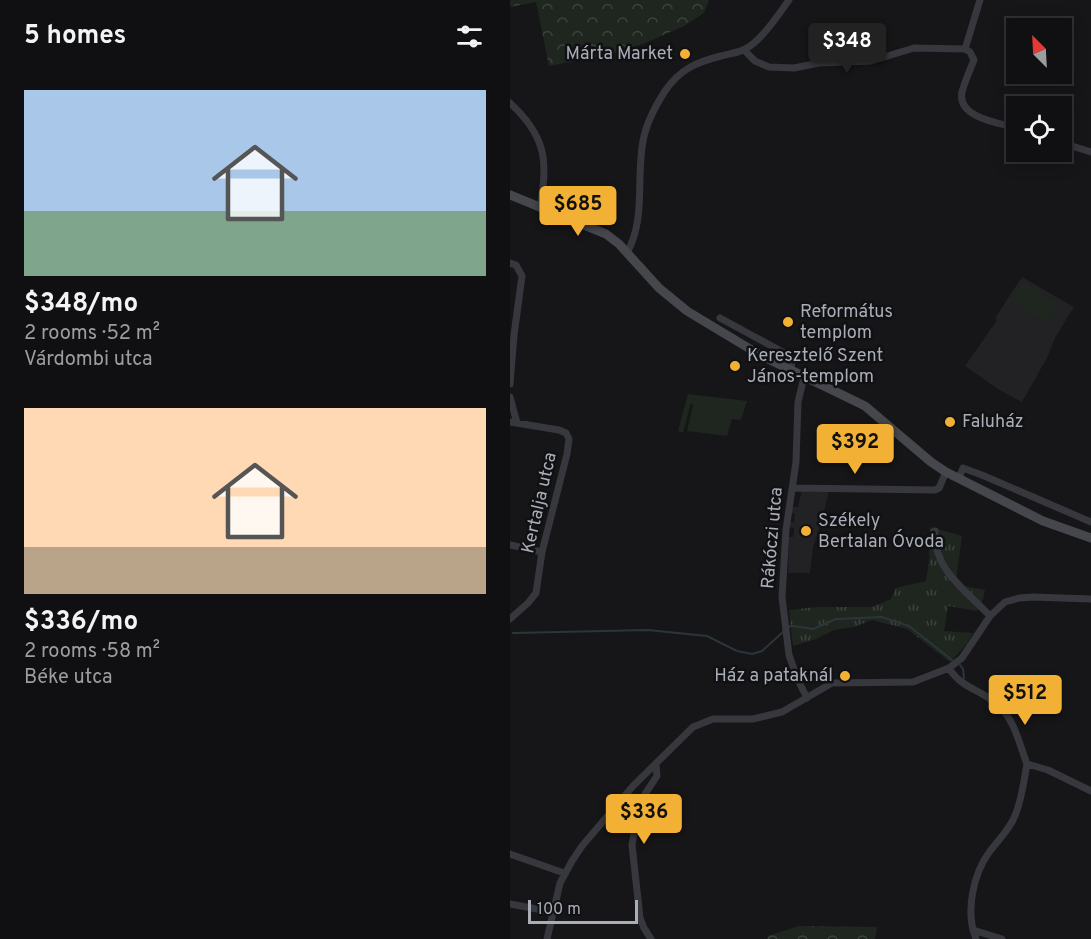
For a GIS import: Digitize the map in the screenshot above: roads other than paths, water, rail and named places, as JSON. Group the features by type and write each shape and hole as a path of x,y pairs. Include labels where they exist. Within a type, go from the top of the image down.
{"main road":[{"path":"510,195 606,234 680,306 750,350 865,406 946,472 1043,521 1091,538"}],"street":[{"path":"627,253 635,238 643,140 651,116 665,92 674,80 691,65 744,50 759,38 789,0"},
{"path":"965,50 980,0"},
{"path":"744,50 755,61 769,67 794,68 819,63 880,60 914,48 965,50 970,52 974,60 962,91 964,107 975,115 1006,125"},
{"path":"510,103 528,122 542,147 546,171 540,206"},
{"path":"1072,146 1091,152"},
{"path":"510,263 516,265 522,276 510,384"},
{"path":"720,318 790,357 791,371"},
{"name":"Rákóczi utca","path":"804,376 798,402 796,462 786,530 783,585 786,637 792,668 807,698"},
{"name":"Kertalja utca","path":"510,397 513,423 559,430 566,433 569,439 542,552 536,593 510,620"},
{"path":"959,478 963,468 1091,522"},
{"path":"793,488 938,489 946,472"},
{"path":"935,531 936,549 950,577 990,616"},
{"path":"510,545 542,552"},
{"path":"547,939 564,873 582,846 686,732 713,719 739,720 782,712 832,682 912,682 949,668 967,651 999,606 1018,598 1091,599"},
{"path":"949,668 956,679 987,696 1002,708 1028,764 1016,814 1005,833 988,854 975,884 972,909 976,939"},
{"path":"651,939 640,918 632,845 638,810 645,794 657,777 657,764"},
{"path":"1028,764 1048,770 1091,791"},
{"path":"510,854 564,873"},
{"path":"510,904 553,912"},
{"path":"973,930 1002,939"}],"waterway":[{"path":"788,627 813,629 836,619 882,617 909,626 952,660"},
{"path":"513,633 648,630 707,636 737,651 752,654 762,651 784,631"},
{"path":"960,665 964,678"}],"place":[{"name":"Márta Market","path":"685,54"},
{"name":"Református templom","path":"788,322"},
{"name":"Keresztelő Szent János-templom","path":"735,366"},
{"name":"Faluház","path":"950,422"},
{"name":"Székely Bertalan Óvoda","path":"806,531"},
{"name":"Ház a pataknál","path":"845,676"}]}
